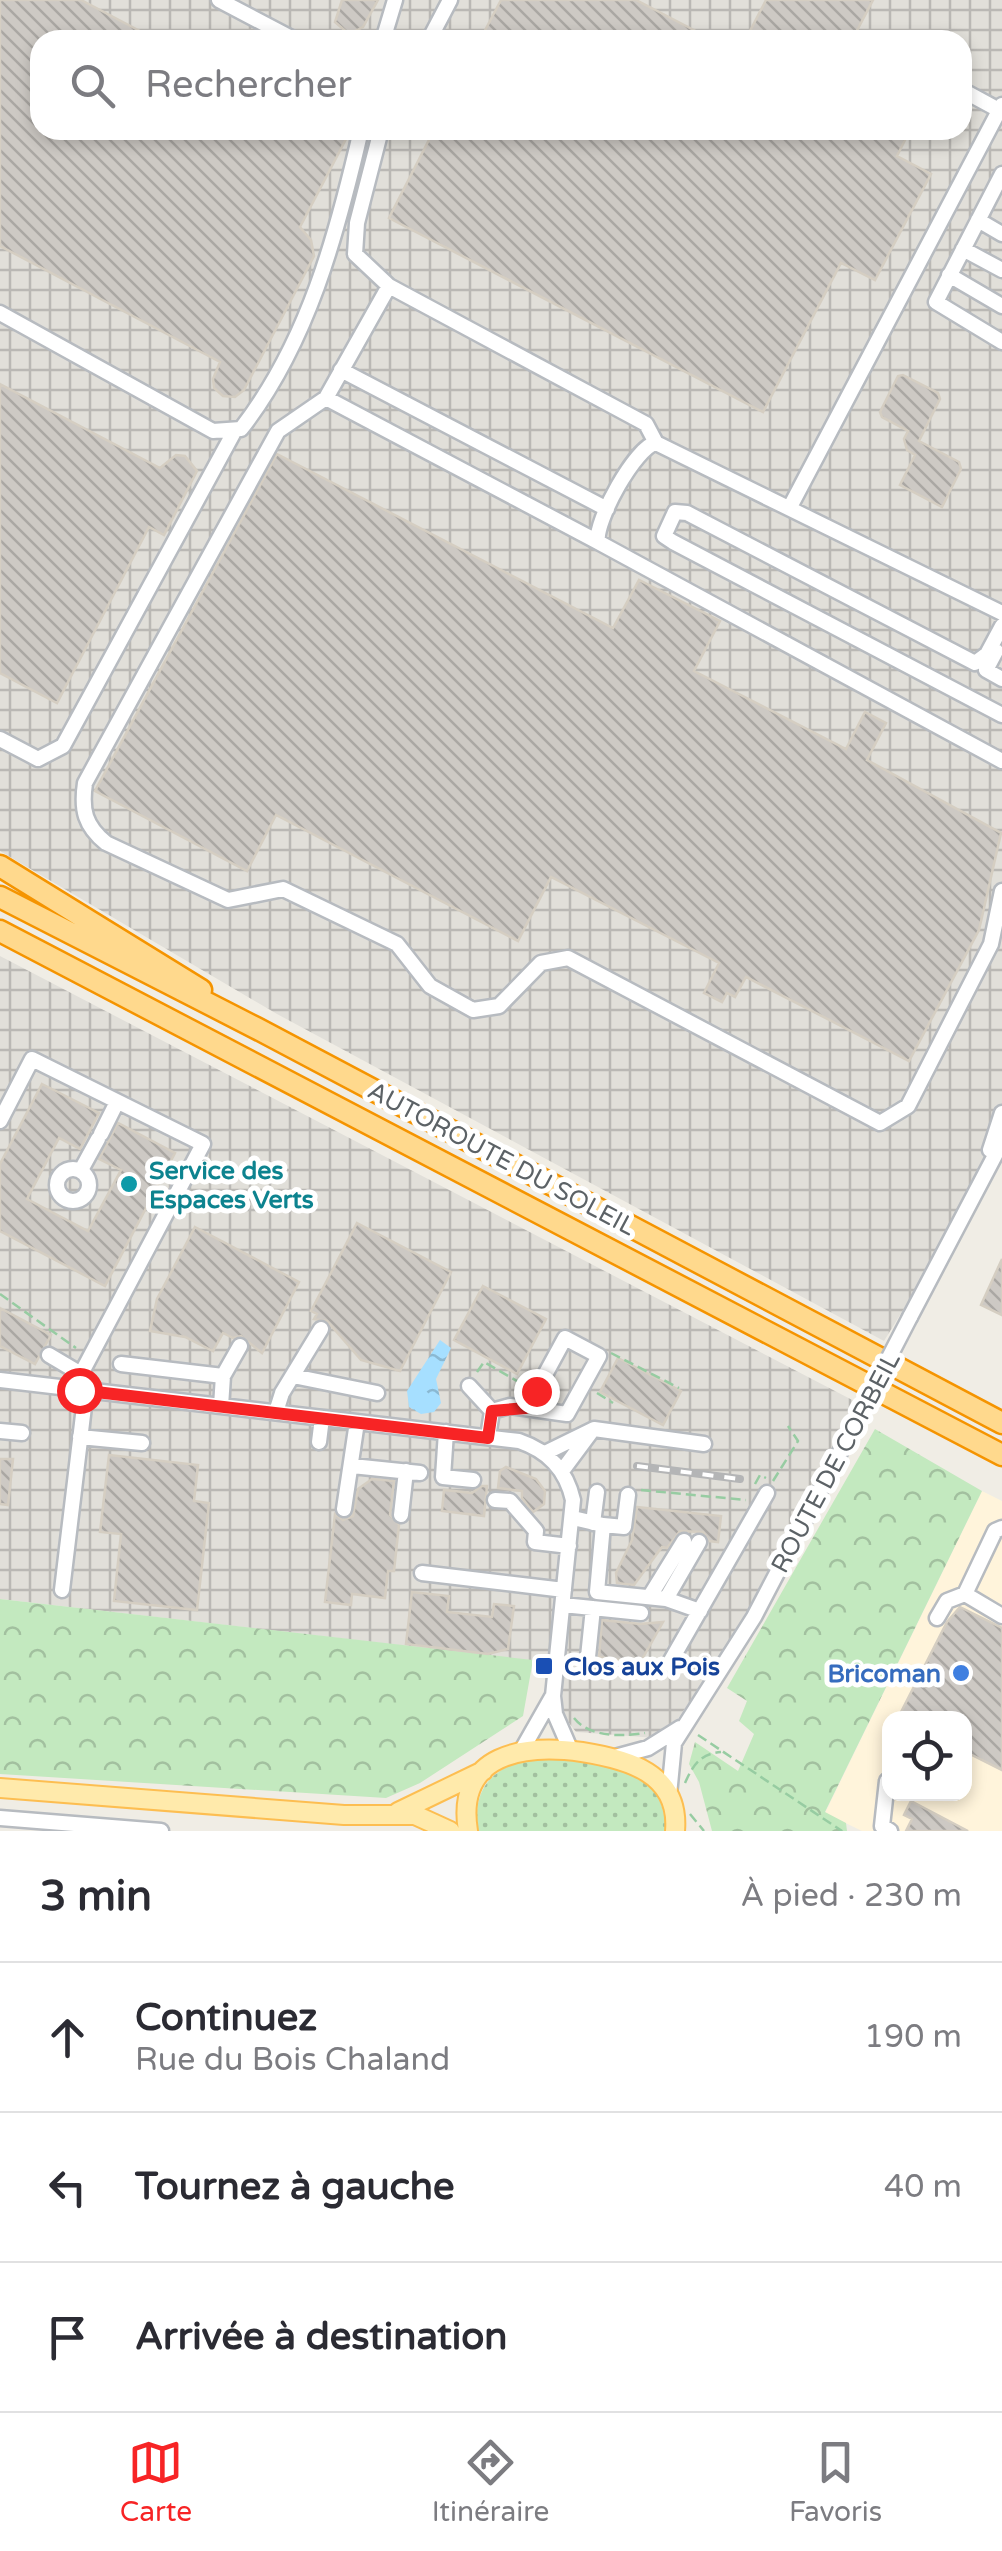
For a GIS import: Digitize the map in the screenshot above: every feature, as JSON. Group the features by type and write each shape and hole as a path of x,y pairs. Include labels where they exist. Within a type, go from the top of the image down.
{"highway":[{"path":"0,866 156,958 256,1028"},
{"name":"AUTOROUTE DU SOLEIL","path":"0,897 1002,1423"},
{"name":"AUTOROUTE DU SOLEIL","path":"0,931 1002,1454"}],"main road":[{"path":"386,1815 435,1798 484,1771 496,1759 522,1748 615,1757 650,1772 669,1796 681,1825"},
{"path":"468,1831 466,1810 484,1771"},
{"path":"0,1788 425,1818 450,1831"}],"street":[{"path":"220,0 276,30"},
{"path":"385,30 395,0"},
{"path":"434,30 450,0"},
{"path":"790,508 1001,107 972,94"},
{"path":"0,740 38,759 52,756 63,746 234,432 260,404 325,272 359,140"},
{"path":"378,140 357,223 355,254 389,286 646,424 656,442 1002,613"},
{"path":"1002,174 997,195 978,220 936,302 938,307 1002,342"},
{"path":"978,220 1002,234"},
{"path":"963,249 1002,270"},
{"path":"949,276 1002,306"},
{"path":"389,286 326,398 278,431 85,783 85,817 92,832 106,843 228,900 283,889 397,944 430,986 474,1010 499,1006 540,963 568,958 880,1123 908,1106 991,944 1002,891"},
{"path":"0,312 213,431 234,432"},
{"path":"341,370 607,509"},
{"path":"326,398 1002,760"},
{"path":"598,542 607,509 642,449 656,442"},
{"path":"1002,626 987,654 975,663 687,513 675,512 664,528 664,536 673,542 1002,716"},
{"path":"1002,640 986,670 1002,678"},
{"path":"0,1121 32,1059 202,1144 90,1356 82,1384 80,1437 62,1590"},
{"path":"81,1170 117,1102"},
{"name":"ROUTE DE CORBEIL","path":"976,1194 1002,1113"},
{"name":"ROUTE DE CORBEIL","path":"669,1796 670,1757 754,1617 1002,1142"},
{"path":"276,1412 321,1329"},
{"path":"492,1411 526,1408 567,1414 599,1356 565,1338 526,1408"},
{"path":"220,1406 223,1376 240,1346"},
{"path":"49,1356 82,1384"},
{"path":"121,1364 223,1376"},
{"path":"293,1376 377,1393"},
{"path":"0,1380 82,1384 220,1406 519,1441 544,1453 562,1472 574,1500 553,1696 560,1731 572,1750"},
{"path":"469,1386 492,1411"},
{"path":"488,1438 492,1411"},
{"path":"319,1442 322,1418"},
{"path":"344,1509 356,1422"},
{"path":"544,1453 594,1429 704,1444"},
{"path":"562,1472 594,1429"},
{"path":"0,1431 22,1433"},
{"path":"446,1432 443,1476 472,1480"},
{"path":"80,1437 142,1443"},
{"path":"352,1466 413,1472 401,1515"},
{"path":"598,1492 597,1592 650,1596 700,1611"},
{"path":"574,1518 624,1527 628,1492"},
{"path":"669,1664 768,1493"},
{"path":"495,1500 510,1502 536,1531 535,1542 570,1546"},
{"path":"937,1618 947,1602 965,1594 995,1531 1002,1528"},
{"path":"650,1596 691,1541 666,1599"},
{"path":"422,1574 563,1597 593,1608 641,1613"},
{"path":"965,1594 1002,1616"},
{"path":"588,1657 593,1608"},
{"path":"522,1748 553,1696"},
{"name":"ROUTE DE CORBEIL","path":"615,1757 648,1748 689,1729"},
{"path":"885,1801 882,1826 890,1831"},
{"path":"0,1818 161,1831"}],"path":[{"path":"0,1294 90,1356"},
{"path":"606,1362 612,1353 679,1388"},
{"path":"591,1390 612,1403"},
{"path":"628,1492 745,1502 760,1475 772,1482 794,1450 798,1440 788,1426"},
{"path":"571,1714 582,1728 597,1732 652,1732"},
{"path":"689,1729 842,1831"},
{"path":"684,1783 694,1764 708,1753 722,1752"},
{"path":"681,1825 704,1831"}],"shaded area":[{"path":"0,0 1002,0 1002,1129 975,1193 884,1341 277,1014 0,851"},
{"path":"0,956 858,1403 734,1636 673,1726 656,1738 576,1732 563,1715 563,1664 0,1599"},
{"path":"982,1491 1002,1501 1002,1831 862,1831 825,1813"}],"green space":[{"path":"875,1429 982,1491 825,1812 846,1823 847,1831 712,1831 699,1782 689,1764 695,1742 738,1771 754,1734 739,1721 747,1701 727,1688"},
{"path":"0,1599 533,1660 523,1716 420,1783 386,1798 0,1774"},
{"path":"543,1755 606,1764 641,1777 662,1807 666,1831 478,1831 479,1799 484,1787 502,1770"}],"water":[{"path":"440,1340 451,1348 436,1379 441,1403 434,1412 421,1414 409,1407 407,1391"}],"building":[{"path":"0,0 81,0 138,30 30,30 30,140 345,140 300,227 311,240 314,256 244,390 235,397 223,396 214,388 220,362 0,246"},
{"path":"342,0 378,0 363,27 344,30 335,22"},
{"path":"501,0 636,0 694,30 485,30"},
{"path":"766,0 873,0 857,30 751,30"},
{"path":"429,140 905,140 897,156 931,174 875,280 841,263 763,412 389,218"},
{"path":"898,376 938,393 940,399 919,441 959,462 961,469 942,507 900,485 915,455 907,450 904,439 908,431 882,417 880,412"},
{"path":"0,384 160,468 176,455 185,456 197,471 164,535 149,527 57,703 0,673"},
{"path":"277,454 613,628 639,580 720,621 694,671 846,749 865,712 886,723 867,760 1001,833 979,930 909,1061 746,977 735,997 727,993 722,1002 704,993 719,963 551,877 518,941 276,815 247,871 95,791"},
{"name":"Service des Espaces Verts","path":"42,1084 99,1113 80,1149 59,1138 27,1199 88,1231 121,1170 99,1159 118,1123 175,1153 105,1286 0,1231 0,1164"},
{"path":"357,1223 451,1272 400,1371 361,1360 327,1321 314,1319 317,1314 311,1311"},
{"path":"195,1227 299,1282 262,1353 241,1336 233,1338 223,1333 213,1351 185,1337 150,1331 157,1299"},
{"path":"1002,1259 1002,1315 981,1305"},
{"path":"483,1286 546,1319 517,1374 454,1340"},
{"path":"0,1308 51,1335 35,1364 0,1346"},
{"path":"618,1358 681,1391 663,1425 600,1392"},
{"path":"109,1455 198,1465 194,1501 209,1503 197,1610 114,1601 121,1534 100,1532"},
{"path":"0,1459 13,1459 8,1505 0,1504"},
{"path":"506,1467 536,1479 545,1491 544,1504 533,1512 522,1498 522,1491 498,1488 500,1471"},
{"path":"372,1479 394,1481 390,1515 399,1525 394,1571 388,1571 385,1598 352,1594 351,1605 325,1602 335,1514 343,1520 353,1516 358,1489"},
{"path":"487,1486 484,1516 442,1511 444,1490 472,1493"},
{"path":"637,1507 721,1516 718,1542 709,1541 703,1532 680,1531 667,1548 662,1547 634,1585 617,1583 616,1573 632,1540"},
{"path":"412,1592 449,1596 447,1612 492,1617 494,1604 514,1606 508,1649 488,1654 406,1644"},
{"name":"Bricoman","path":"960,1607 1002,1628 1002,1770 972,1755 972,1711 902,1711 947,1622"},
{"path":"602,1620 663,1622 640,1663 599,1657"},
{"path":"911,1801 968,1831 906,1831 912,1819 904,1815"}],"railway":[{"path":"637,1466 740,1479"}],"place":[{"name":"Service des Espaces Verts","path":"129,1184"},
{"name":"Clos aux Pois","path":"544,1666"},
{"name":"Bricoman","path":"961,1673"}],"route":[{"path":"79,1390 488,1438 492,1411 510,1406 526,1408 536,1391"}]}
